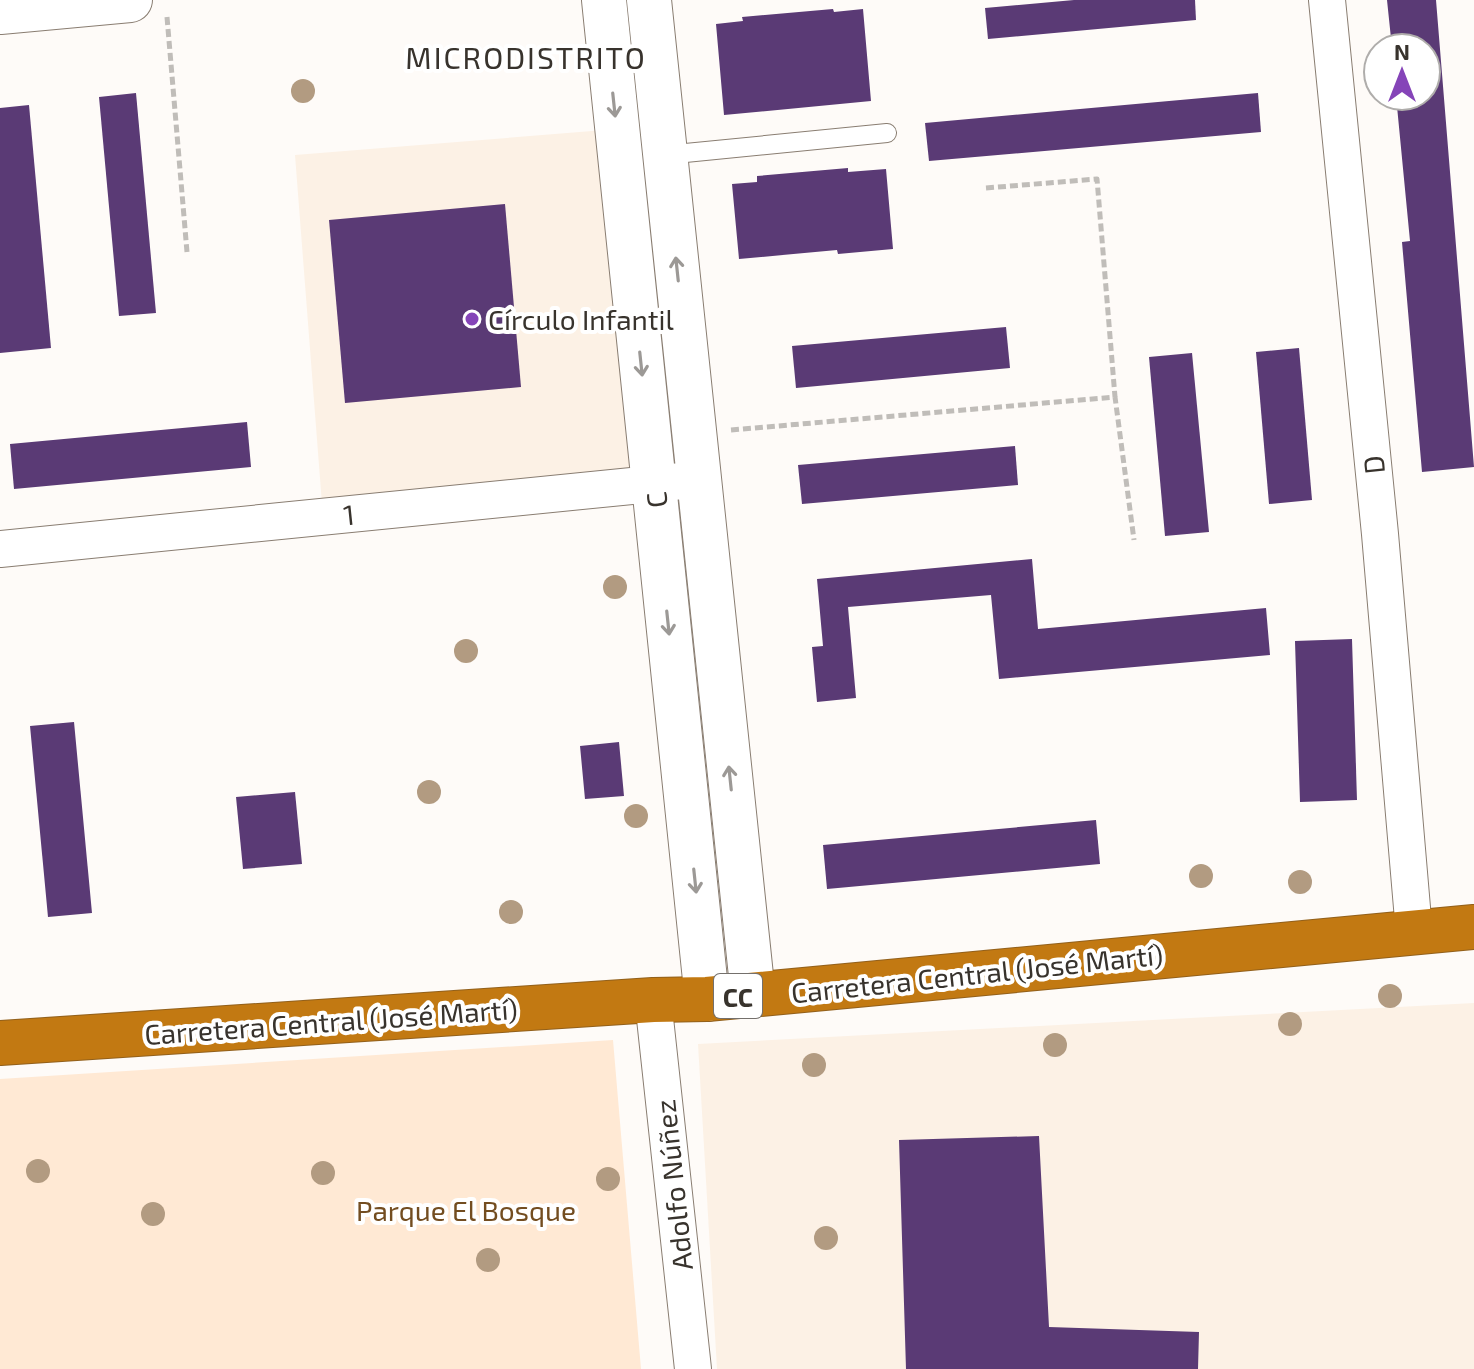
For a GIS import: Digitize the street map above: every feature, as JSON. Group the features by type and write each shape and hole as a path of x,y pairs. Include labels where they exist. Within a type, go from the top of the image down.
{"highway":[{"name":"Carretera Central (José Martí)","path":"0,1043 707,999 1474,927"}],"street":[{"name":"C","path":"604,0 707,999"},
{"name":"C","path":"649,0 753,995"},
{"name":"D","path":"1327,0 1380,534 1414,931"},
{"path":"0,12 148,8"},
{"name":"1","path":"0,549 699,480"},
{"name":"Adolfo Núñez","path":"653,1000 693,1369"}],"lane":[{"path":"665,155 887,133"}],"path":[{"path":"148,8 187,252"},
{"path":"986,188 1097,179 1115,397 1134,540"},
{"path":"694,433 1115,397"}],"shaded area":[{"name":"Círculo Infantil","path":"617,129 654,483 323,517 295,155"},
{"path":"1474,1003 1474,1369 717,1369 698,1044"}],"green space":[{"name":"Parque El Bosque","path":"613,1040 641,1369 0,1369 0,1079"}],"building":[{"path":"1074,0 1195,0 1196,20 988,39 985,8"},
{"path":"1387,0 1436,0 1439,32 1390,32"},
{"path":"833,9 834,12 863,9 871,101 724,115 716,24 743,21 742,17"},
{"path":"1442,74 1474,467 1422,472 1402,242 1410,241 1398,112 1442,112"},
{"path":"136,93 156,313 119,316 99,97"},
{"path":"1258,93 1261,132 929,161 925,123"},
{"path":"29,105 51,348 0,353 0,108"},
{"path":"848,168 848,172 886,169 893,249 838,254 837,250 739,259 732,184 757,182 757,176"},
{"path":"505,204 521,387 345,403 329,220"},
{"path":"1006,327 1010,368 796,388 792,346"},
{"path":"1299,348 1312,500 1269,504 1256,352"},
{"path":"1192,353 1209,532 1165,536 1149,357"},
{"path":"247,422 251,467 14,489 10,444"},
{"path":"1015,446 1018,485 802,504 798,465"},
{"path":"1032,559 1038,629 1266,608 1270,655 999,679 991,595 848,607 856,698 817,702 812,647 823,646 817,579"},
{"path":"1352,639 1357,800 1300,802 1295,641"},
{"path":"74,722 92,913 48,917 30,726"},
{"path":"619,742 624,796 585,799 580,746"},
{"path":"295,792 302,864 243,869 236,797"},
{"path":"1096,820 1100,864 827,889 823,845"},
{"path":"1039,1136 1049,1327 1199,1332 1198,1369 906,1369 899,1140"}],"place":[{"name":"Círculo Infantil","path":"472,319"}],"district":[{"name":"MICRODISTRITO","path":"526,57"}]}
